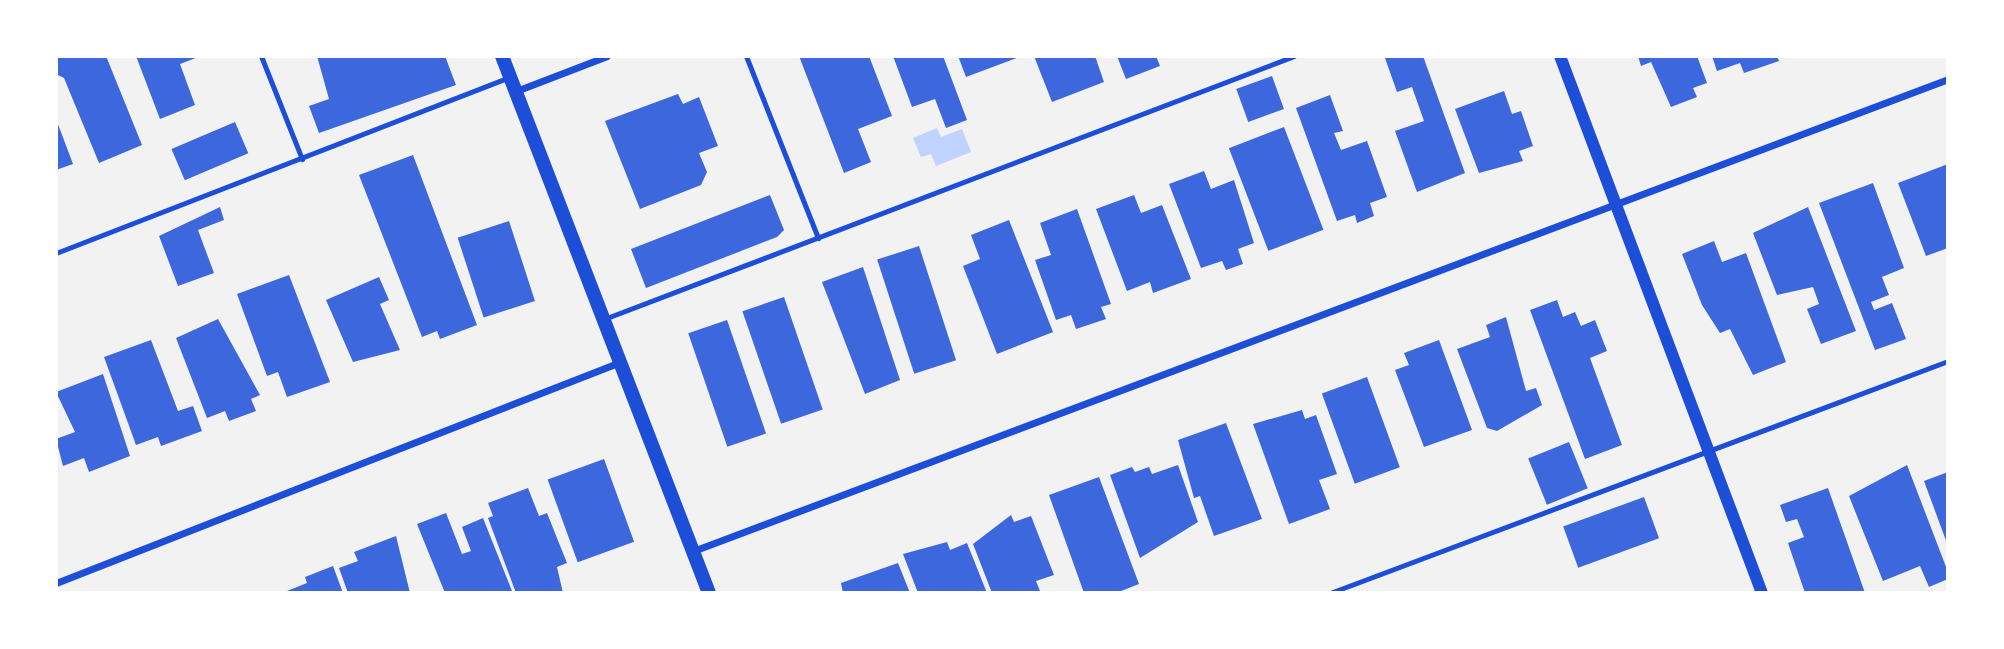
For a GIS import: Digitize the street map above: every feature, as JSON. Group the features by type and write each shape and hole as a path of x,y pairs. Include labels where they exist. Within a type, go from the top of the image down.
{"main road":[{"path":"502,56 709,593"}],"street":[{"path":"516,91 607,56"},
{"path":"1560,56 1762,593"},
{"path":"693,551 1948,79"},
{"path":"56,583 620,362"}],"lane":[{"path":"261,56 302,159"},
{"path":"747,56 818,238"},
{"path":"604,320 1294,56"},
{"path":"56,253 510,77"},
{"path":"1330,593 1948,360"}],"water":[{"path":"937,128 941,137 962,129 971,152 936,166 931,154 921,157 913,138"}],"building":[{"path":"56,56 106,56 142,145 99,163 64,78 56,74"},
{"path":"136,56 201,56 180,64 195,105 160,119"},
{"path":"317,56 445,56 456,85 319,133 309,106 329,99"},
{"path":"799,56 869,56 892,116 858,129 871,162 844,173"},
{"path":"893,56 943,56 967,120 946,128 935,99 912,107"},
{"path":"958,56 1022,56 966,77"},
{"path":"1034,56 1095,56 1104,82 1052,102"},
{"path":"1117,56 1156,56 1160,66 1126,79"},
{"path":"1423,56 1465,173 1417,192 1395,131 1424,121 1412,87 1397,92 1385,58"},
{"path":"1638,56 1697,56 1707,83 1693,88 1697,97 1671,107 1651,62 1641,66"},
{"path":"1712,56 1777,56 1779,61 1744,73 1740,63 1717,71"},
{"path":"1272,76 1284,109 1248,122 1236,89"},
{"path":"1504,91 1512,114 1521,111 1533,146 1519,151 1523,161 1479,173 1455,109"},
{"path":"678,94 683,104 699,97 718,146 699,153 707,172 701,185 640,209 605,121"},
{"path":"1330,95 1343,131 1334,133 1341,150 1367,141 1387,197 1370,203 1374,216 1357,223 1355,215 1337,221 1296,108"},
{"path":"56,119 73,164 56,170"},
{"path":"235,122 248,153 185,180 171,149"},
{"path":"1284,127 1323,230 1268,251 1229,148"},
{"path":"413,155 477,325 440,339 437,331 422,337 359,175"},
{"path":"1948,164 1948,248 1926,256 1898,183"},
{"path":"1204,171 1211,189 1234,180 1254,243 1238,249 1243,264 1226,270 1222,261 1201,268 1169,184"},
{"path":"1873,183 1904,268 1882,277 1889,295 1871,302 1874,310 1892,303 1906,339 1875,350 1819,203"},
{"path":"770,195 784,230 777,237 646,288 631,249"},
{"path":"1134,195 1141,213 1162,205 1191,279 1153,293 1150,282 1127,291 1096,209"},
{"path":"220,207 224,220 198,230 214,273 178,286 159,236"},
{"path":"1808,207 1856,331 1821,344 1807,309 1819,304 1813,287 1777,295 1753,233"},
{"path":"1077,209 1111,304 1101,307 1106,319 1076,329 1071,315 1056,320 1035,260 1051,255 1040,223"},
{"path":"1009,220 1053,332 997,354 963,266 980,259 971,235"},
{"path":"509,221 535,301 484,318 458,238"},
{"path":"1714,241 1722,262 1746,253 1786,362 1753,375 1730,329 1720,333 1702,305 1682,254"},
{"path":"919,246 956,360 914,374 877,260"},
{"path":"863,267 900,380 865,394 822,282"},
{"path":"289,275 330,382 287,397 278,372 267,376 237,294"},
{"path":"379,277 389,300 380,304 400,350 353,362 326,300"},
{"path":"784,297 823,410 781,424 742,311"},
{"path":"1557,300 1563,317 1575,312 1581,326 1595,320 1607,351 1590,358 1622,445 1585,459 1530,310"},
{"path":"1506,317 1526,391 1536,388 1542,405 1497,431 1487,428 1457,349 1490,337 1486,325"},
{"path":"218,319 260,395 251,399 256,411 229,421 225,411 207,418 176,338"},
{"path":"727,320 766,433 727,447 688,333"},
{"path":"151,340 178,411 193,406 202,431 161,446 158,437 136,445 104,357"},
{"path":"1439,340 1472,430 1424,447 1395,370 1409,365 1404,353"},
{"path":"103,374 130,456 89,472 84,458 63,466 56,439 75,432 56,392"},
{"path":"1367,377 1400,467 1355,484 1322,393"},
{"path":"1302,410 1305,419 1316,415 1337,474 1319,480 1330,509 1289,524 1253,424"},
{"path":"1226,423 1262,519 1214,536 1200,496 1194,498 1178,440"},
{"path":"1569,442 1588,488 1547,505 1528,458"},
{"path":"604,459 634,542 578,562 548,480"},
{"path":"1178,465 1198,522 1140,558 1110,475 1132,467 1135,472 1149,467 1152,474"},
{"path":"1907,465 1948,572 1948,579 1929,587 1920,566 1883,581 1849,496"},
{"path":"1948,472 1948,546 1924,481"},
{"path":"1099,477 1139,584 1116,593 1084,593 1049,495"},
{"path":"528,488 539,516 547,513 567,563 557,567 563,593 516,593 488,518 493,516 488,503"},
{"path":"1828,488 1865,593 1805,593 1788,543 1804,537 1797,519 1786,522 1780,505"},
{"path":"1644,497 1659,538 1578,568 1563,526"},
{"path":"446,513 462,554 471,551 462,527 483,518 512,591 445,593 417,524"},
{"path":"1011,515 1014,522 1031,516 1054,575 1036,581 1040,591 992,593 973,544"},
{"path":"396,536 410,593 348,593 339,568 358,561 354,552"},
{"path":"947,542 950,550 967,543 987,593 918,593 903,554"},
{"path":"898,563 910,593 843,593 841,583"},
{"path":"333,566 343,593 282,593 307,583 305,577"}]}
